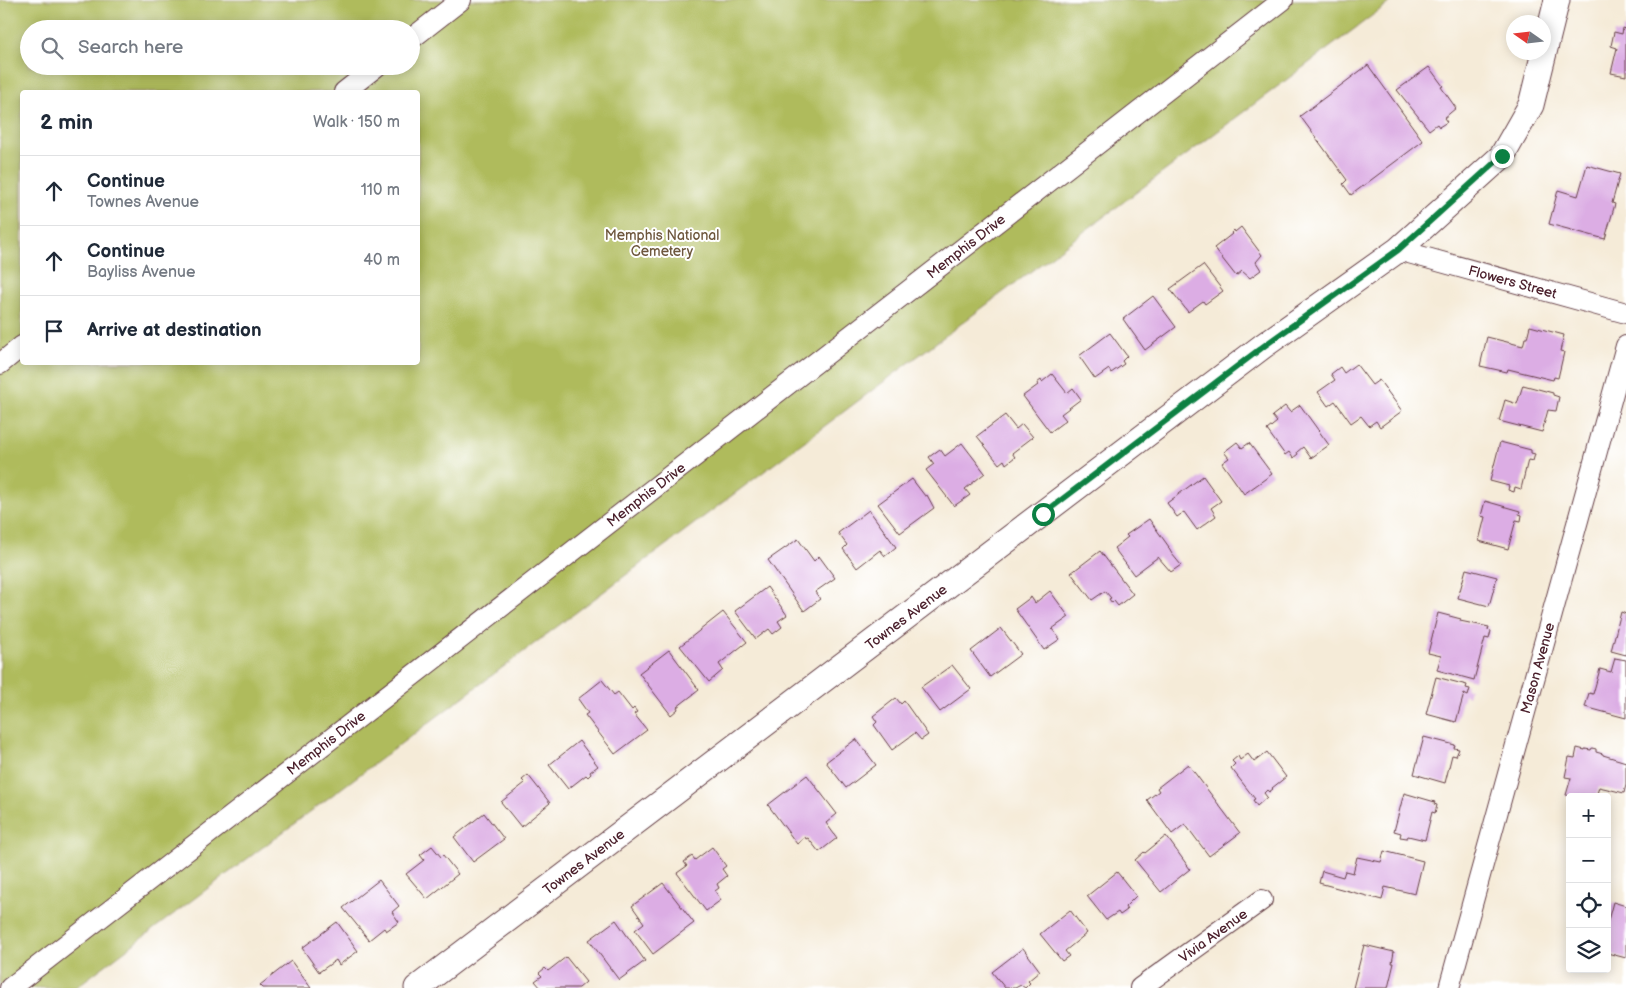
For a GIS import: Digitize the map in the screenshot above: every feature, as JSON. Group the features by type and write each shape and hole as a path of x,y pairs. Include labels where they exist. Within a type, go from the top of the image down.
{"street":[{"path":"420,32 461,0"},
{"name":"Memphis Drive","path":"10,988 1283,0"},
{"name":"Townes Avenue","path":"427,985 1248,358 1398,250 1502,156 1531,105 1557,0"},
{"path":"347,90 366,75"},
{"name":"Flowers Street","path":"1398,250 1626,313"},
{"name":"Mason Avenue","path":"1449,988 1626,346"},
{"path":"0,364 20,348"},
{"name":"Vivia Avenue","path":"1140,988 1262,900"}],"green space":[{"name":"Memphis National Cemetery","path":"0,0 1393,0 75,988 0,988"}],"building":[{"path":"1623,28 1626,29 1626,76 1611,73 1617,48 1611,46 1614,32 1622,34"},
{"path":"1368,65 1423,141 1351,195 1343,184 1347,180 1300,116"},
{"path":"1429,67 1456,108 1444,118 1447,122 1439,127 1437,124 1429,130 1397,90"},
{"path":"1587,165 1620,174 1612,203 1615,204 1605,239 1549,224 1558,190 1578,196"},
{"path":"1241,227 1262,255 1256,262 1261,270 1250,278 1242,271 1236,276 1214,248 1232,234 1234,230 1235,232"},
{"path":"1203,265 1223,291 1205,304 1203,301 1188,312 1170,289"},
{"path":"1153,296 1176,327 1145,350 1123,319"},
{"path":"1530,326 1564,335 1560,351 1564,352 1558,378 1554,377 1553,380 1508,369 1507,372 1480,366 1487,337 1523,346"},
{"path":"1110,333 1127,356 1122,361 1124,364 1111,373 1109,369 1095,379 1079,356"},
{"path":"1356,364 1372,385 1379,380 1402,411 1380,427 1376,421 1369,426 1361,416 1351,423 1335,401 1328,406 1318,392 1335,380 1331,374 1340,367 1344,373"},
{"path":"1052,374 1067,393 1073,388 1081,399 1061,414 1066,420 1050,432 1023,396 1038,385 1037,383 1041,380 1042,382"},
{"path":"1523,385 1553,393 1553,395 1559,397 1556,411 1548,410 1542,432 1499,421 1505,400 1517,404"},
{"path":"1300,405 1329,445 1311,458 1303,447 1293,458 1289,452 1285,455 1267,430 1277,422 1272,416 1285,406 1290,412"},
{"path":"1005,415 1016,429 1022,424 1033,437 1012,453 1015,457 1006,464 1004,460 999,464 977,436"},
{"path":"1237,442 1242,448 1249,443 1272,474 1244,494 1222,463 1229,458 1224,452"},
{"path":"1500,442 1531,450 1531,453 1535,454 1533,461 1528,460 1521,489 1515,487 1514,492 1508,490 1509,486 1490,481"},
{"path":"962,443 985,473 965,489 970,495 954,506 926,470 934,464 929,457 940,449 945,456"},
{"path":"1203,476 1221,501 1211,508 1216,516 1197,530 1184,512 1177,517 1167,503"},
{"path":"912,479 925,496 927,495 934,508 900,533 878,504"},
{"path":"1485,501 1520,511 1519,514 1522,515 1521,521 1516,520 1508,549 1479,541 1485,517 1481,516"},
{"path":"869,510 896,547 885,556 880,550 857,568 843,549 847,545 838,533"},
{"path":"1149,519 1181,565 1171,572 1158,557 1134,575 1114,548 1128,537 1126,535"},
{"path":"798,539 814,561 819,556 835,578 815,592 820,599 804,611 768,560"},
{"path":"1100,551 1133,594 1118,606 1114,601 1112,603 1109,599 1111,598 1105,591 1092,600 1071,573"},
{"path":"1466,569 1497,577 1489,606 1458,598"},
{"path":"767,587 787,615 778,621 782,627 773,634 769,629 756,639 735,611"},
{"path":"1050,591 1069,617 1052,629 1060,639 1044,650 1015,609 1031,597 1035,603"},
{"path":"723,612 747,642 719,664 723,670 709,682 680,646"},
{"path":"1621,612 1626,614 1626,655 1611,651"},
{"path":"1438,613 1461,619 1460,621 1489,627 1488,630 1491,631 1489,639 1485,638 1474,680 1437,670 1441,656 1428,653"},
{"path":"1001,628 1021,654 990,677 971,651"},
{"path":"669,650 699,690 677,707 678,709 671,715 639,673"},
{"path":"1615,658 1626,660 1626,718 1585,707 1589,693 1593,694 1600,669 1611,672"},
{"path":"952,665 971,689 940,712 921,687"},
{"path":"1436,677 1467,685 1466,688 1470,689 1468,696 1464,694 1456,722 1426,714"},
{"path":"602,680 614,695 618,692 632,710 634,708 637,712 634,714 647,730 615,754 585,715 588,713 578,699"},
{"path":"896,698 901,704 904,701 928,735 921,740 915,733 892,750 874,725 877,722 873,716"},
{"path":"1424,737 1455,745 1454,748 1459,749 1456,756 1452,755 1445,783 1414,774"},
{"path":"856,739 876,765 846,788 826,762"},
{"path":"579,741 598,766 590,772 591,774 588,777 586,775 568,789 549,765"},
{"path":"1577,748 1591,750 1592,748 1603,755 1626,762 1624,793 1599,787 1597,793 1567,793 1571,778 1565,777 1569,757 1575,758"},
{"path":"1267,752 1286,777 1269,792 1267,790 1264,793 1267,797 1257,806 1253,800 1255,799 1231,768 1235,764 1232,761 1238,756 1240,760 1248,754 1254,762"},
{"path":"1188,764 1240,833 1209,856 1185,824 1172,834 1147,800 1159,791 1157,788"},
{"path":"528,775 550,803 521,827 501,802 525,783 522,780"},
{"path":"807,775 837,814 826,823 837,838 819,852 808,838 806,839 805,837 797,844 768,805"},
{"path":"1404,793 1435,802 1434,804 1437,805 1435,813 1432,812 1425,840 1408,836 1407,838 1400,837 1401,833 1394,831"},
{"path":"484,813 504,839 473,862 454,837"},
{"path":"1166,836 1190,869 1161,892 1135,860"},
{"path":"432,846 441,857 443,855 458,874 427,899 406,874 424,860 420,855"},
{"path":"712,847 726,866 722,869 727,876 717,884 719,888 715,891 721,900 706,911 677,873 687,866 684,862 692,856 695,860"},
{"path":"1384,851 1423,861 1415,894 1385,887 1382,900 1319,883 1322,871 1343,877 1345,871 1353,873 1357,857 1381,862"},
{"path":"1117,872 1136,896 1125,907 1127,910 1120,915 1118,912 1106,920 1087,896"},
{"path":"379,880 399,906 392,912 399,922 386,931 384,928 369,940 343,908"},
{"path":"663,883 694,923 653,954 635,930 644,923 632,906"},
{"path":"1613,902 1626,906 1626,958 1611,954 1611,909"},
{"path":"1070,910 1087,933 1065,951 1069,956 1062,961 1040,934"},
{"path":"616,920 645,961 619,980 589,940"},
{"path":"337,922 358,951 339,965 336,960 319,972 302,948"},
{"path":"1364,945 1394,952 1392,963 1394,963 1388,988 1353,988"},
{"path":"1023,948 1040,971 1028,981 1030,983 1025,988 1021,985 1015,988 1005,988 992,972"},
{"path":"566,957 586,982 579,988 541,988 535,981 542,976 539,973 545,968 548,971"},
{"path":"291,961 311,988 263,988 260,985"}],"route":[{"path":"1043,514 1264,346 1398,250 1502,156"}]}
